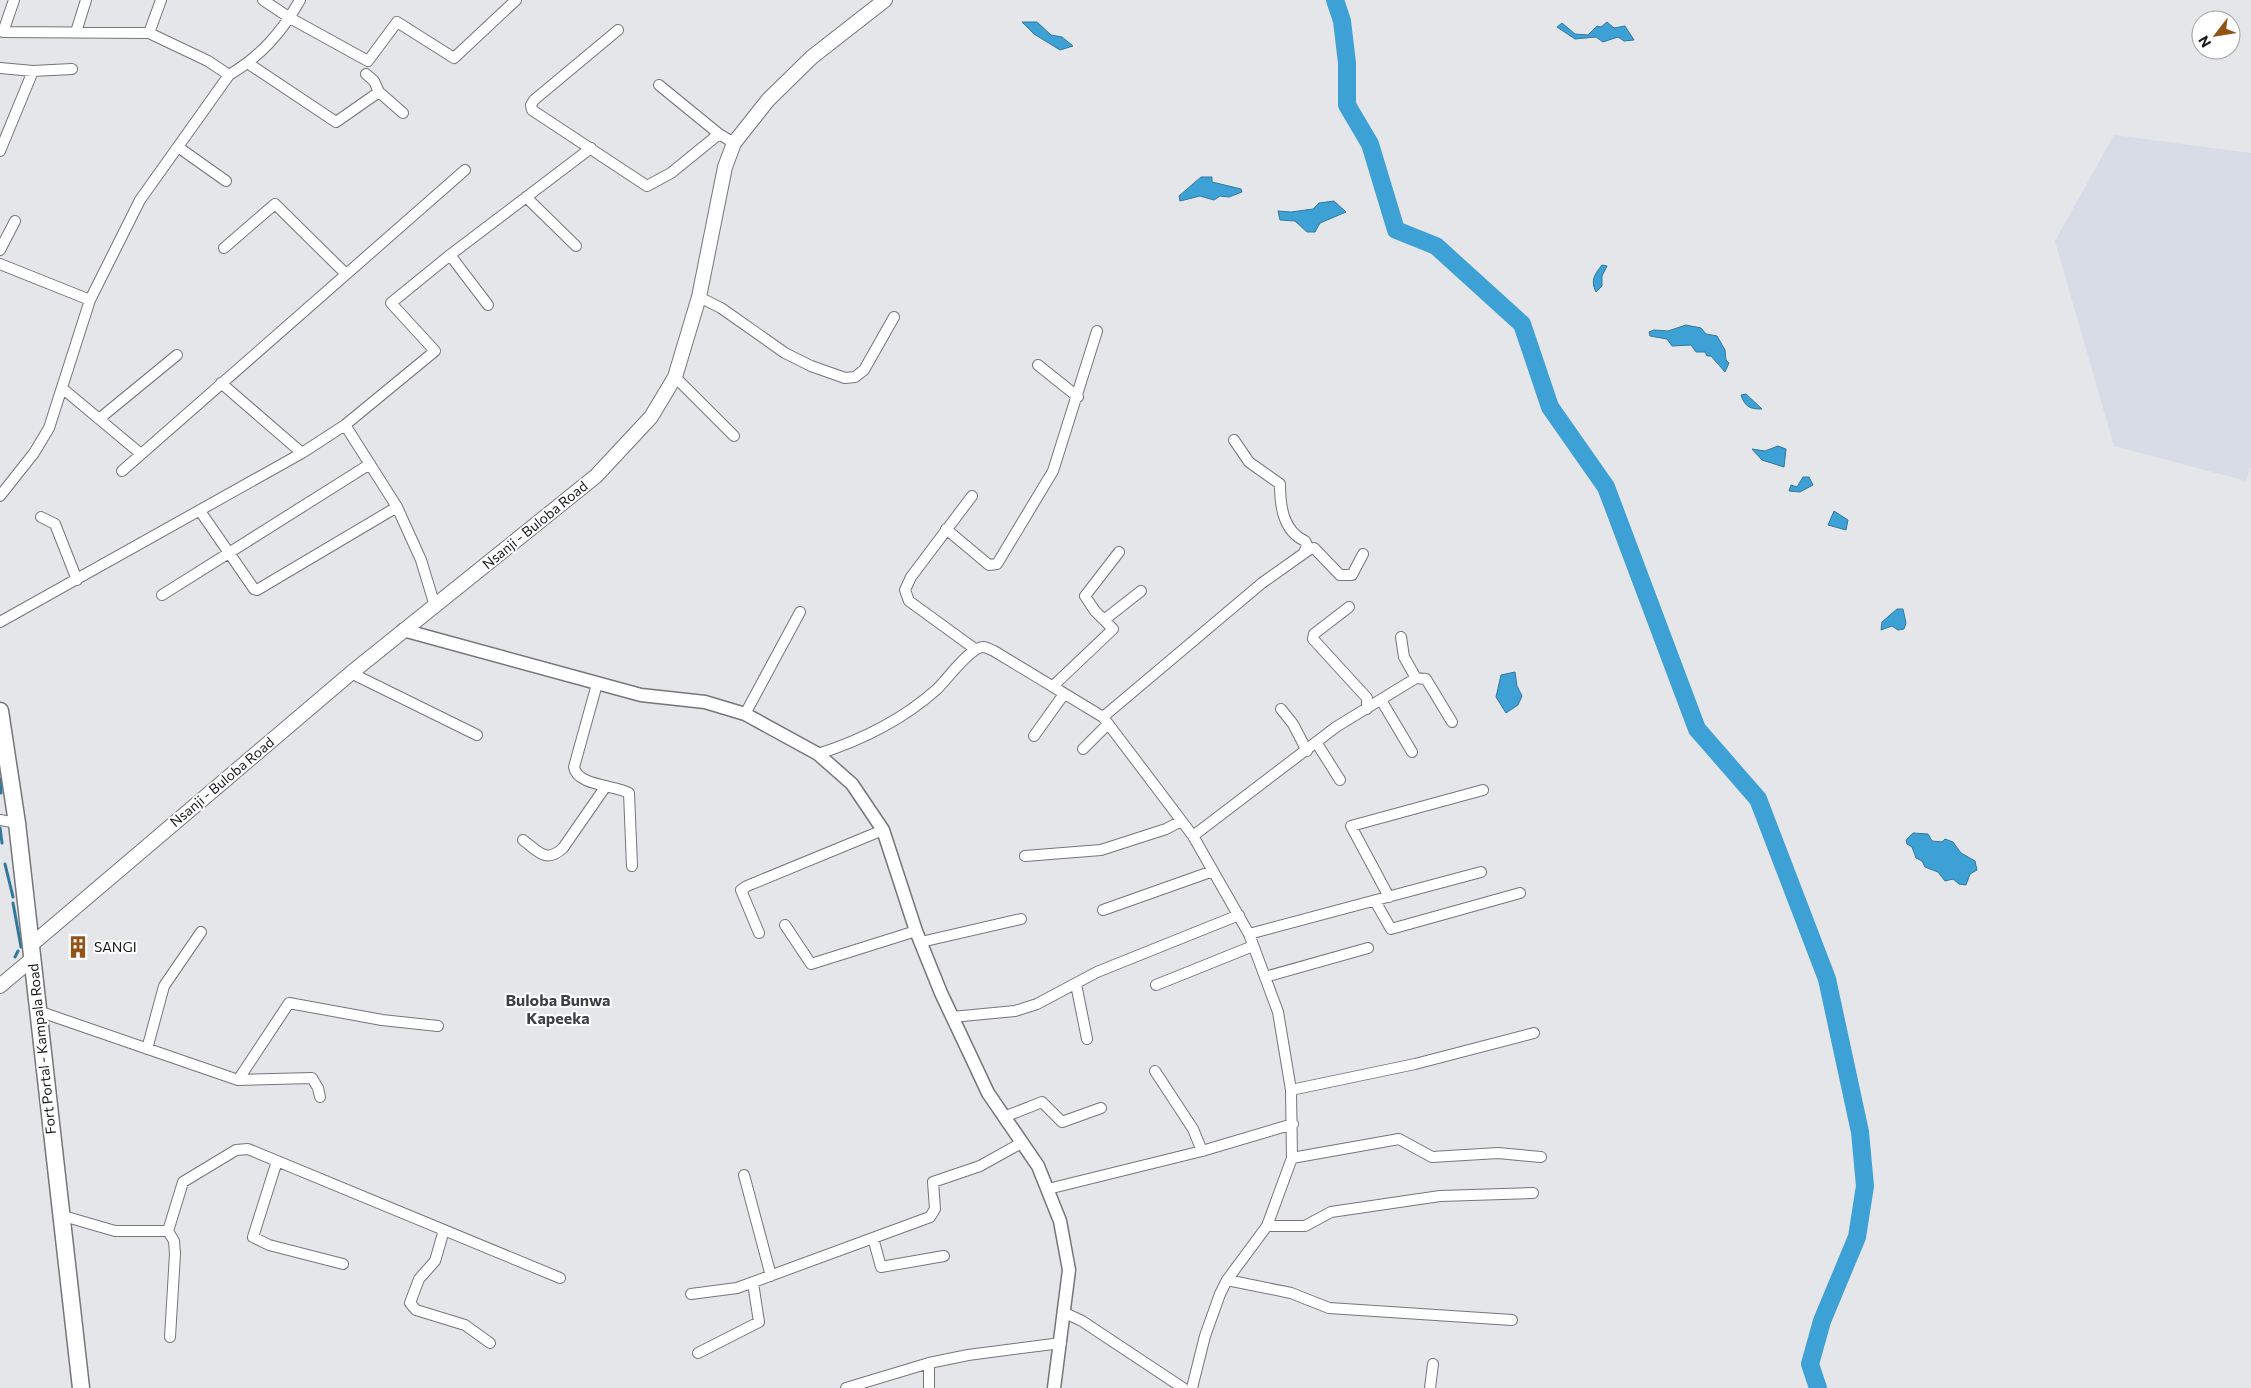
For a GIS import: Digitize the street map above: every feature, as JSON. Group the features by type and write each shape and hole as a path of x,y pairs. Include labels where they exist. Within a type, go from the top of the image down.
{"main road":[{"name":"Nsanji - Buloba Road","path":"0,986 32,952 351,672 596,476 650,418 674,377 699,297 725,167 734,143 768,100 812,57 885,0"},
{"name":"Fort Portal - Kampala Road","path":"0,711 17,823 81,1388"}],"street":[{"path":"14,0 3,32 149,33 208,61 229,75"},
{"path":"76,32 86,0"},
{"path":"149,33 162,0"},
{"path":"263,0 290,18 368,61 397,22 454,58 516,0"},
{"path":"0,496 22,469 49,428 90,300 140,200 229,75 249,64 275,40 300,0"},
{"path":"618,30 574,64 532,102 532,110 591,148 644,186 650,186 671,173 719,134"},
{"path":"249,64 336,122 379,92"},
{"path":"0,68 33,71 72,69"},
{"path":"0,151 33,71"},
{"path":"366,74 374,81 379,92 404,113"},
{"path":"659,85 719,134 734,143"},
{"path":"178,147 226,181"},
{"path":"0,622 302,453 345,425 435,351 391,303 450,255 591,148"},
{"path":"122,471 464,170"},
{"path":"526,197 576,246"},
{"path":"224,248 275,204 346,274"},
{"path":"0,250 15,221"},
{"path":"450,255 488,305"},
{"path":"0,264 90,300"},
{"path":"699,297 721,308 785,353 811,366 845,378 855,377 864,370 894,317"},
{"path":"946,529 989,565 997,564 1053,471 1097,331"},
{"path":"99,420 177,355"},
{"path":"1038,366 1078,396"},
{"path":"674,377 734,436"},
{"path":"222,383 302,453"},
{"path":"62,388 141,454"},
{"path":"345,425 397,507 421,560 435,606"},
{"path":"1234,440 1249,462 1280,484 1286,524 1295,536 1305,541 1307,545 1304,553"},
{"path":"162,595 370,464"},
{"path":"972,496 911,577 905,590 909,601 975,649"},
{"path":"200,511 254,589 257,590 397,507"},
{"path":"41,517 55,524 77,580"},
{"path":"1083,749 1105,720 1262,583 1304,553 1314,548 1340,575 1352,575 1363,554"},
{"path":"1052,686 1113,629 1095,611 1085,596 1118,552"},
{"path":"1104,620 1142,591"},
{"path":"1349,608 1314,634 1313,639 1367,698 1367,709"},
{"path":"746,714 800,612"},
{"path":"403,630 641,695 705,702 746,714 818,754 852,784 883,830 919,937 952,1017 988,1093 1038,1166 1060,1220 1069,1270 1054,1388"},
{"path":"1401,637 1404,657 1416,678"},
{"path":"818,754 854,742 912,710 937,689 975,649 984,647 994,651 1105,720 1182,821 1214,871 1249,934 1278,1012 1291,1090 1292,1158 1267,1226 1227,1280 1205,1336 1192,1388"},
{"path":"351,672 477,735"},
{"path":"1192,836 1307,751 1336,726 1416,678 1426,679 1452,722"},
{"path":"597,684 574,767 576,774 581,778 629,793 632,866"},
{"path":"1034,736 1064,694"},
{"path":"1380,700 1412,752"},
{"path":"1281,709 1298,732 1307,751"},
{"path":"1316,742 1340,780"},
{"path":"523,840 544,856 556,855 563,848 606,786"},
{"path":"1389,897 1351,826 1483,790"},
{"path":"0,820 17,823"},
{"path":"1025,856 1101,850 1166,829 1182,821"},
{"path":"759,933 741,890 883,830"},
{"path":"1103,910 1214,871"},
{"path":"1249,934 1480,872"},
{"path":"1375,901 1391,929 1520,893"},
{"path":"952,1017 1015,1011 1037,1004 1097,972 1239,915"},
{"path":"785,925 810,964 919,937 1021,919"},
{"path":"147,1049 164,986 201,932"},
{"path":"1156,985 1253,946"},
{"path":"1265,977 1368,948"},
{"path":"1076,984 1088,1039"},
{"path":"238,1080 289,1003 382,1020 438,1026"},
{"path":"38,1011 238,1080 312,1078 318,1088 320,1097"},
{"path":"1291,1090 1415,1064 1534,1033"},
{"path":"1155,1071 1192,1129 1202,1151"},
{"path":"1004,1117 1042,1102 1062,1122 1101,1108"},
{"path":"1048,1189 1202,1151 1293,1124"},
{"path":"1292,1158 1399,1139 1432,1156 1498,1154 1541,1157"},
{"path":"691,1294 737,1288 753,1283 930,1217 935,1209 933,1182 980,1166 1023,1142"},
{"path":"170,1336 175,1254 174,1241 168,1231 179,1189 188,1178 242,1149 248,1149 560,1278"},
{"path":"277,1161 253,1237 269,1245 343,1264"},
{"path":"744,1175 771,1276"},
{"path":"1267,1226 1305,1226 1331,1212 1440,1196 1534,1193"},
{"path":"60,1215 115,1231 168,1231"},
{"path":"444,1230 435,1262 420,1279 410,1303 416,1310 465,1325 490,1342"},
{"path":"873,1238 881,1268 944,1256"},
{"path":"1227,1280 1291,1293 1328,1308 1512,1320"},
{"path":"698,1353 759,1322 753,1283"},
{"path":"1065,1313 1082,1321 1183,1388"},
{"path":"846,1388 929,1363 968,1355 1061,1344"},
{"path":"929,1363 929,1388"},
{"path":"1430,1388 1433,1364"}],"shaded area":[{"path":"2114,135 2251,153 2251,466 2246,481 2114,446 2055,241"}],"water":[{"path":"1022,22 1037,22 1051,35 1062,37 1073,46 1060,50 1034,34"},
{"path":"1607,22 1614,28 1625,26 1634,40 1624,41 1618,37 1603,42 1596,37 1575,39 1557,27 1562,23 1575,34 1588,35 1597,26 1601,27"},
{"path":"1201,177 1212,177 1212,182 1241,189 1242,192 1229,197 1220,196 1214,200 1200,196 1180,201 1179,196"},
{"path":"1334,201 1346,212 1320,223 1315,232 1307,232 1295,221 1280,220 1278,211 1291,212 1313,209 1319,203"},
{"path":"1602,265 1607,266 1602,276 1602,286 1596,292 1593,281 1595,274"},
{"path":"1686,325 1701,328 1706,334 1717,336 1725,350 1726,360 1729,363 1725,372 1705,352 1696,352 1691,345 1672,346 1667,339 1650,336 1649,332 1654,330 1668,331"},
{"path":"1746,394 1762,409 1751,408 1746,405 1741,395"},
{"path":"1778,446 1786,449 1784,467 1762,460 1752,449 1765,451"},
{"path":"1803,477 1809,477 1813,485 1800,492 1789,491 1791,485 1797,487"},
{"path":"1834,511 1848,520 1846,530 1828,525"},
{"path":"1897,609 1903,609 1906,623 1904,629 1898,630 1892,626 1881,630 1882,622"},
{"path":"1515,672 1517,686 1522,696 1518,705 1506,713 1496,697 1501,675"},
{"path":"1913,833 1928,834 1932,841 1942,842 1945,839 1953,842 1961,853 1975,861 1977,870 1970,874 1966,885 1959,884 1953,879 1945,881 1938,872 1925,867 1922,861 1916,858 1912,847 1907,844 1906,840"}],"waterway":[{"path":"1335,0 1342,21 1347,63 1347,105 1370,144 1396,230 1436,246 1522,324 1550,407 1606,487 1697,729 1758,799 1827,979 1860,1132 1865,1186 1857,1237 1822,1321 1810,1364 1818,1388"},
{"path":"0,779 1,793"},
{"path":"0,828 2,843"},
{"path":"5,864 13,897"},
{"path":"13,903 21,947"},
{"path":"15,957 18,951"}],"place":[{"name":"SANGI","path":"78,947"}],"district":[{"name":"Buloba Bunwa Kapeeka","path":"558,1009"}]}
